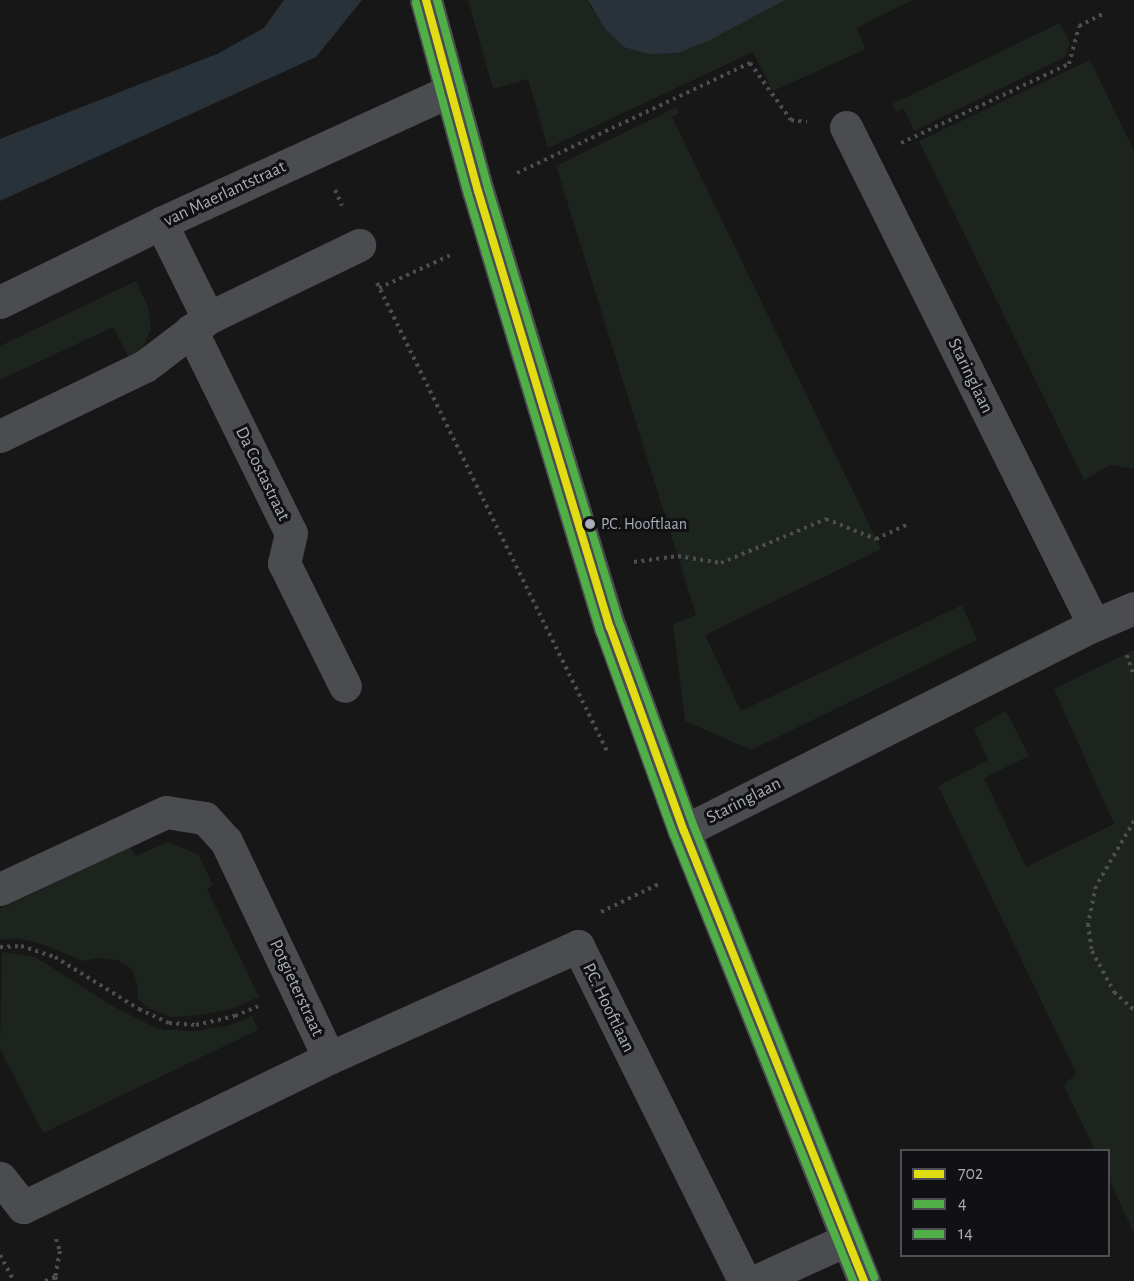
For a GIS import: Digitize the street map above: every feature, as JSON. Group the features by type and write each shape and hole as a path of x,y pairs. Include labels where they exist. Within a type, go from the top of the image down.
{"street":[{"path":"426,0 478,191 591,567 684,831 864,1281"},
{"name":"van Maerlantstraat","path":"0,302 160,223 451,90"},
{"name":"Staringlaan","path":"846,127 1094,625"},
{"name":"Da Costastraat","path":"160,223 200,324 291,532 284,563 345,686"},
{"path":"0,436 145,366 200,324 359,245"},
{"name":"Staringlaan","path":"684,831 1094,625 1134,608"},
{"name":"Potgieterstraat","path":"0,890 166,812 205,818 226,841 329,1058 24,1207 0,1178"},
{"name":"P.C. Hooftlaan","path":"329,1058 578,946 744,1281"},
{"path":"756,1281 846,1240"}],"path":[{"path":"863,161 1069,64 1080,26 1106,12"},
{"path":"478,191 750,63 791,120 846,127"},
{"path":"319,151 379,288 612,761"},
{"path":"379,288 492,236"},
{"path":"591,567 678,556 721,563 826,519 876,539 908,524"},
{"path":"1134,821 1096,886 1088,924 1092,951 1114,992 1134,1010"},
{"path":"578,946 591,917 663,882"},
{"path":"0,947 21,946 55,957 139,1009 169,1023 196,1026 235,1016 297,989"},
{"path":"0,1255 14,1281"},
{"path":"45,1281 55,1277"}],"shaded area":[{"path":"284,0 362,0 316,57 0,201 0,139 217,54 264,28"},
{"path":"468,0 588,0 591,9 710,40 785,0 913,0 856,28 866,49 773,91 753,52 548,148 528,79 493,89"},
{"path":"588,0 785,0 710,40 678,53 649,54 624,47 606,30"},
{"path":"1060,23 1070,43 1065,57 914,131 904,109 896,112 892,104"},
{"path":"1090,60 1134,151 1134,469 1110,465 1084,480 919,141"},
{"path":"677,107 679,113 672,117 881,549 705,635 741,711 962,605 977,640 751,750 685,721 673,624 696,615 556,166"},
{"path":"136,281 148,307 151,329 142,349 130,360 113,327 0,380 0,346"},
{"path":"1134,650 1134,1233 1110,1181 1110,1149 1095,1149 1064,1086 1076,1073 938,786 988,760 974,729 1006,711 1029,756 984,778 1026,867 1114,824 1054,689"},
{"path":"167,842 198,854 213,885 207,889 259,997 231,1009 201,1015 171,1017 150,1009 138,999 137,984 132,969 117,960 100,958 83,961 42,944 16,938 0,940 0,909 130,847 136,856"},
{"path":"2,952 35,957 116,1008 158,1029 193,1031 228,1026 252,1016 258,1030 43,1133 0,1049"}],"transit line":[{"name":"702","path":"426,0 478,191 610,627 684,831 864,1281"},
{"name":"14","path":"437,0 488,188 620,624 694,827 874,1277"},
{"name":"4","path":"416,3 468,194 600,631 674,835 853,1281"}],"place":[{"name":"P.C. Hooftlaan","path":"590,524"}]}
